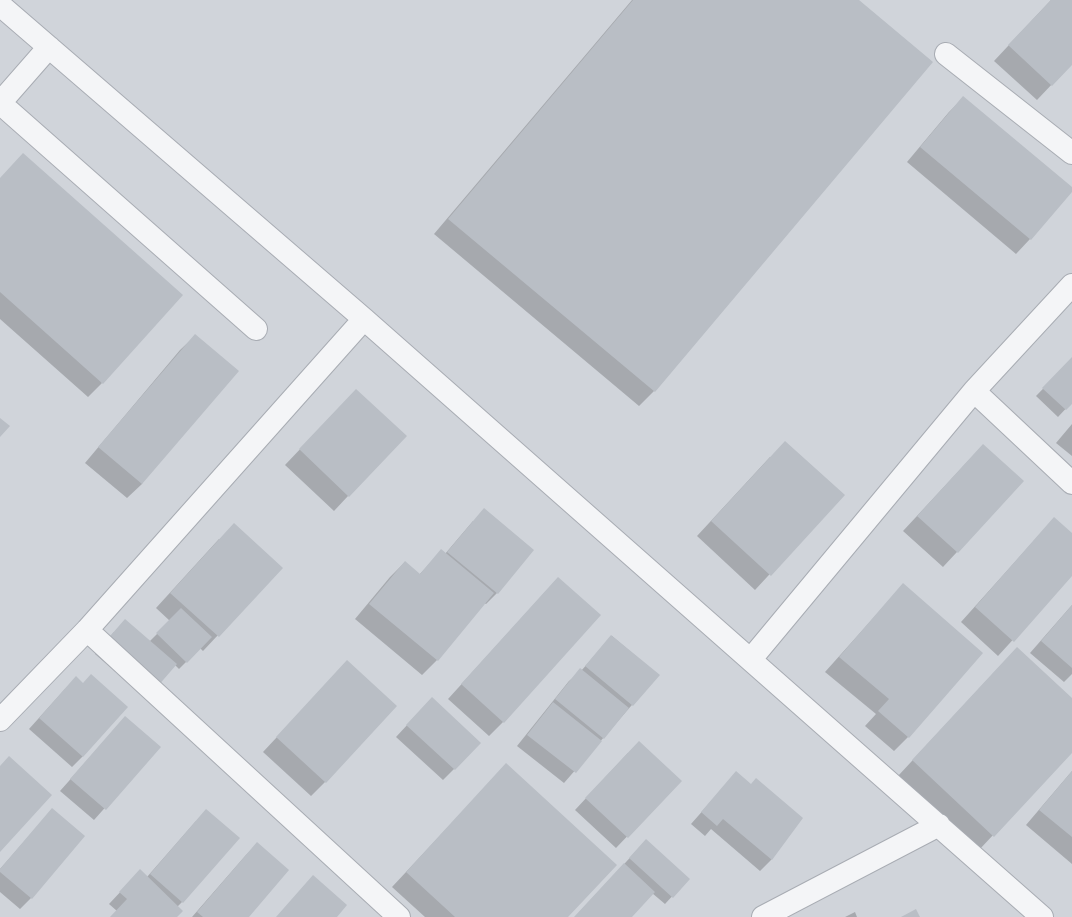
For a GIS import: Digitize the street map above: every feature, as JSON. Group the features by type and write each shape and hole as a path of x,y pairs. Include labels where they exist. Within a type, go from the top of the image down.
{"street":[{"path":"0,5 364,319 1042,917"},
{"path":"49,47 0,103 256,329"},
{"path":"946,54 1072,153"},
{"path":"751,659 974,392 1072,285"},
{"path":"0,720 87,630 364,319"},
{"path":"974,392 1072,483"},
{"path":"87,630 399,917"},
{"path":"763,917 939,825"}],"shaded area":[{"path":"0,0 1072,0 1072,917 0,917"}],"building":[{"path":"633,0 859,0 933,62 655,392 448,219"},
{"path":"1051,0 1072,0 1072,65 1052,86 1008,45"},
{"path":"963,96 1072,187 1072,192 1031,240 920,147"},
{"path":"23,153 183,295 103,384 0,292 0,178"},
{"path":"195,334 239,371 142,484 98,447"},
{"path":"1072,357 1072,404 1066,410 1042,388"},
{"path":"356,389 407,436 349,497 299,449"},
{"path":"0,418 10,426 0,437"},
{"path":"785,441 845,495 771,576 711,521"},
{"path":"983,444 1024,481 958,553 917,516"},
{"path":"484,508 534,550 498,594 447,552"},
{"path":"1054,517 1072,533 1072,576 1014,642 975,607"},
{"path":"234,523 283,568 219,637 170,593"},
{"path":"441,549 494,593 438,661 369,604 405,561 420,574"},
{"path":"558,577 601,615 504,723 461,684"},
{"path":"903,583 983,653 909,738 878,711 889,699 839,657"},
{"path":"1072,605 1072,668 1041,641"},
{"path":"181,608 212,637 187,663 156,633"},
{"path":"125,619 177,664 157,687 105,642"},
{"path":"611,635 660,675 633,706 585,666"},
{"path":"1017,647 1072,698 1072,753 994,837 912,760"},
{"path":"347,660 397,706 326,783 276,737"},
{"path":"580,668 629,708 604,739 555,699"},
{"path":"91,674 128,707 83,757 39,718 76,676 83,683"},
{"path":"432,697 481,743 455,770 406,725"},
{"path":"553,702 602,741 576,773 527,735"},
{"path":"125,716 161,747 106,810 70,779"},
{"path":"639,741 682,781 628,838 585,798"},
{"path":"9,756 52,795 0,852 0,766"},
{"path":"506,763 617,865 568,917 455,917 406,872"},
{"path":"736,771 751,784 756,778 803,818 772,860 723,819 717,826 701,812"},
{"path":"1072,771 1072,837 1039,810"},
{"path":"52,808 85,836 32,899 0,872 0,869"},
{"path":"206,809 240,838 183,903 150,874"},
{"path":"646,839 690,879 673,898 629,858"},
{"path":"257,842 289,870 249,917 203,917 197,912"},
{"path":"624,863 655,892 632,917 574,917"},
{"path":"140,869 183,911 177,917 110,917 127,899 119,892"},
{"path":"313,875 347,905 337,917 276,917"},
{"path":"916,909 920,917 901,917"}]}
